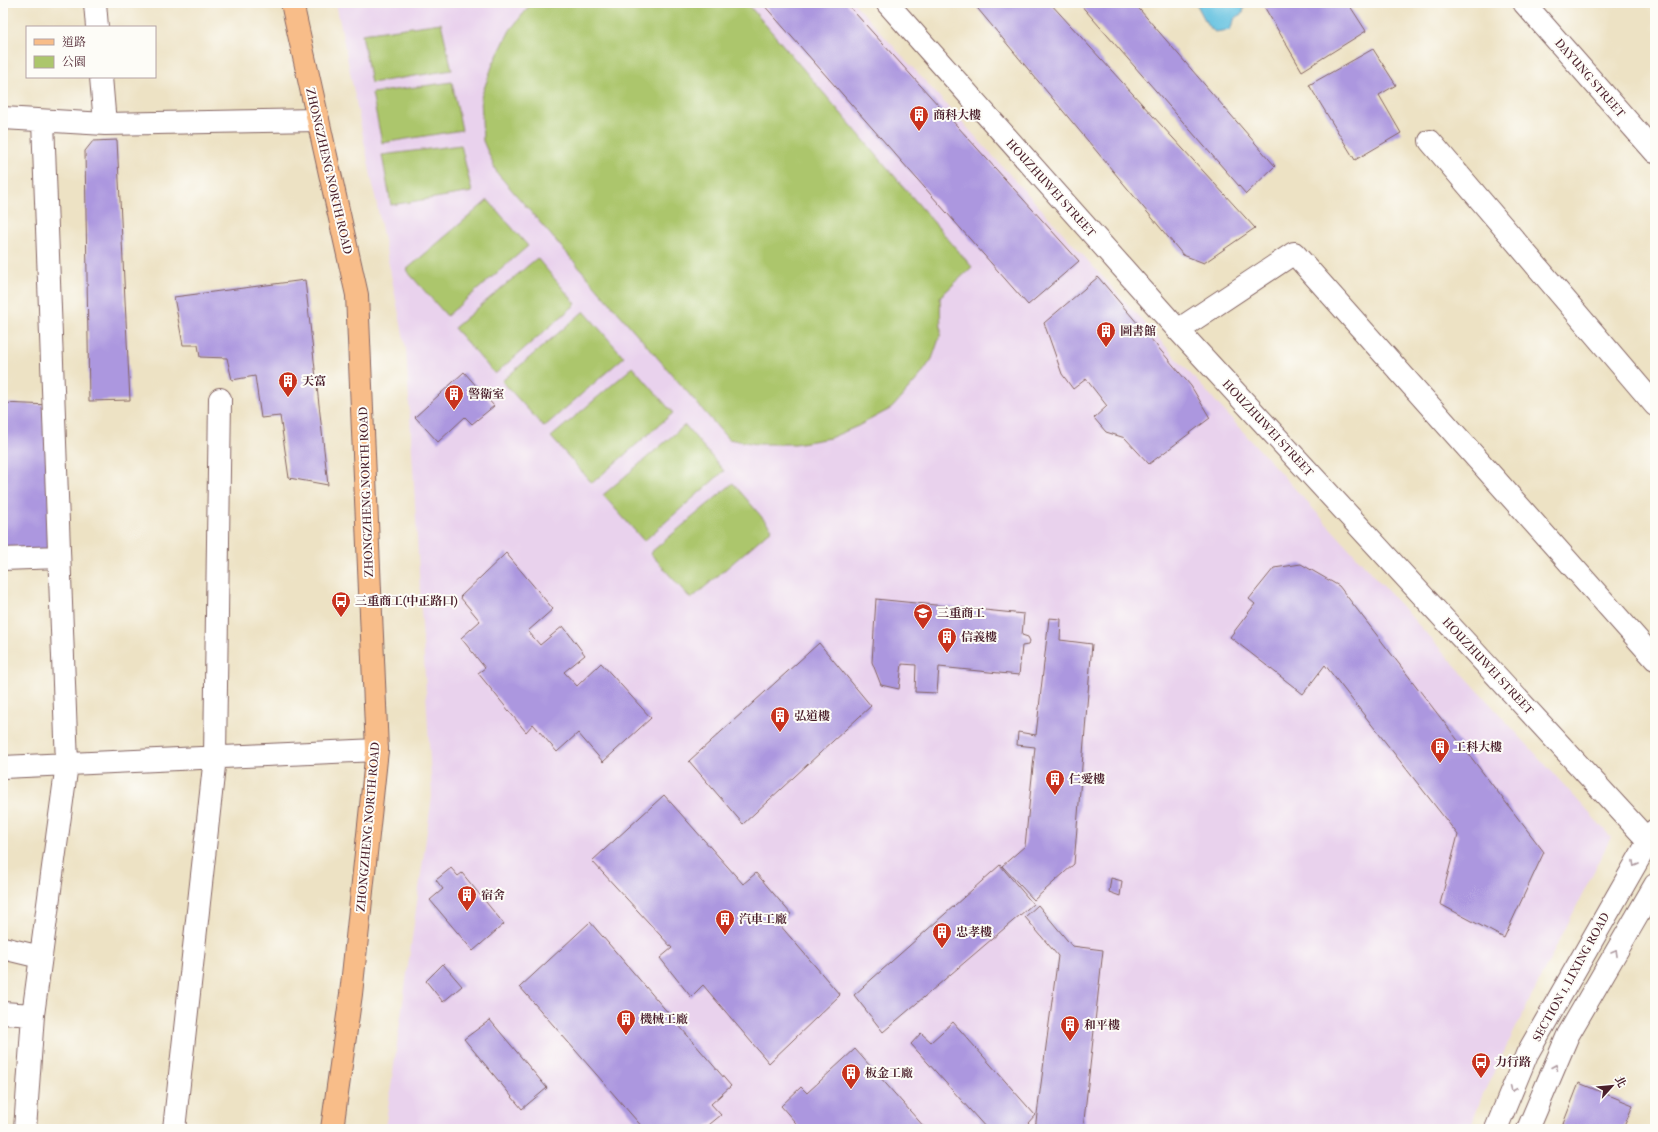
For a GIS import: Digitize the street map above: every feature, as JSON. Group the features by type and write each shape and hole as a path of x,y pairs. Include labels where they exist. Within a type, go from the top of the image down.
{"main road":[{"name":"ZHONGZHENG NORTH ROAD","path":"292,3 357,295 376,750 351,994 332,1129"}],"street":[{"path":"95,3 97,26"},
{"name":"HOUZHUWEI STREET","path":"887,3 1178,330 1653,839"},
{"name":"DAYUNG STREET","path":"1524,3 1655,152"},
{"path":"101,78 105,124"},
{"path":"3,118 105,124 318,120"},
{"path":"25,1129 33,1014 67,764 43,120"},
{"path":"1430,140 1655,405"},
{"path":"1178,330 1294,253 1655,659"},
{"path":"174,1129 215,757 220,399"},
{"path":"3,559 59,557"},
{"path":"3,767 376,750"},
{"name":"SECTION 1, LIXING ROAD","path":"1496,1129 1527,1054 1653,839"},
{"path":"1528,1129 1568,1035 1655,885"},
{"path":"3,948 40,957"},
{"path":"3,1013 33,1014"}],"shaded area":[{"name":"三重商工","path":"336,3 854,3 1611,837 1482,1096 1470,1129 385,1129 432,796 406,349"}],"green space":[{"path":"532,3 747,3 972,267 940,297 941,333 932,359 920,376 892,408 858,426 830,438 795,444 756,444 728,439 497,173 483,141 481,97 493,64 510,30"},
{"path":"441,23 452,70 371,83 362,34"},
{"path":"452,82 462,130 382,143 372,93"},
{"path":"461,145 472,192 391,205 382,155"},
{"path":"488,200 528,246 447,316 406,270"},
{"path":"537,258 576,304 495,374 454,328"},
{"path":"584,311 624,357 544,427 502,381"},
{"path":"633,367 673,413 592,483 551,437"},
{"path":"685,425 724,471 644,541 603,495"},
{"path":"733,483 772,529 691,599 650,553"}],"water":[{"path":"1196,3 1242,3 1244,7 1243,13 1235,18 1230,30 1215,32 1208,26"}],"building":[{"name":"商科大樓","path":"762,3 846,3 1079,261 1028,305"},
{"path":"973,3 1050,3 1255,228 1204,263 1183,255"},
{"path":"1079,3 1134,3 1275,166 1246,194"},
{"path":"1262,3 1348,3 1366,31 1302,71"},
{"path":"1373,49 1396,85 1379,95 1401,133 1355,160 1309,85"},
{"path":"117,140 130,400 89,401 85,151 93,141"},
{"name":"圖書館","path":"1098,277 1191,386 1210,418 1149,464 1125,438 1106,432 1094,418 1107,406 1086,379 1073,389 1062,374 1044,323"},
{"name":"天富","path":"305,280 328,485 289,478 280,416 261,418 255,376 232,380 227,358 200,357 198,345 183,345 174,297"},
{"name":"警衛室","path":"464,372 494,406 472,424 465,417 438,442 415,417"},
{"path":"3,403 50,405 50,550 3,553"},
{"path":"506,553 553,609 528,631 540,645 563,626 585,655 564,672 577,686 601,663 651,718 603,762 578,733 557,752 533,724 526,732 478,673 485,668 461,638 480,621 460,597"},
{"name":"工科大樓","path":"1301,564 1339,586 1544,852 1504,938 1440,904 1458,835 1325,665 1303,694 1230,637 1255,604 1249,599 1274,568"},
{"name":"信義樓","path":"876,599 1024,614 1022,635 1028,637 1030,641 1028,645 1022,646 1019,675 939,667 937,693 915,692 916,665 902,664 899,689 881,685 872,662"},
{"name":"仁愛樓","path":"1049,618 1061,619 1060,640 1092,644 1074,864 1034,900 1002,866 1025,846 1035,747 1017,745 1018,732 1036,735"},
{"name":"弘道樓","path":"819,643 871,706 743,824 689,761"},
{"name":"汽車工廠","path":"664,795 743,884 756,873 791,914 779,924 840,995 769,1063 703,985 691,997 660,958 672,948 592,861"},
{"name":"忠孝樓","path":"1000,865 1033,904 883,1032 854,995"},
{"name":"宿舍","path":"451,868 458,876 462,873 504,924 473,951 430,900 443,889 436,880"},
{"path":"1111,878 1122,881 1120,896 1109,892"},
{"name":"和平樓","path":"1038,905 1072,946 1103,950 1083,1129 1035,1129 1058,956 1025,917"},
{"name":"機械工廠","path":"590,922 731,1086 711,1104 721,1115 704,1129 686,1129 684,1127 681,1129 644,1129 520,987"},
{"path":"443,964 462,986 443,1002 426,981"},
{"path":"490,1020 547,1088 522,1109 464,1039"},
{"path":"953,1022 1035,1115 1028,1123 1034,1129 987,1129 911,1044 921,1033 931,1042"},
{"name":"板金工廠","path":"855,1049 926,1129 801,1129 781,1106 801,1087 807,1093"},
{"path":"1579,1083 1633,1105 1623,1129 1561,1129"}],"place":[{"name":"商科大樓","path":"919,132"},
{"name":"圖書館","path":"1106,348"},
{"name":"天富","path":"288,398"},
{"name":"警衛室","path":"454,411"},
{"name":"三重商工(中正路口)","path":"341,618"},
{"name":"三重商工","path":"923,630"},
{"name":"信義樓","path":"947,654"},
{"name":"弘道樓","path":"780,733"},
{"name":"工科大樓","path":"1440,764"},
{"name":"仁愛樓","path":"1055,796"},
{"name":"宿舍","path":"467,912"},
{"name":"汽車工廠","path":"725,936"},
{"name":"忠孝樓","path":"942,949"},
{"name":"機械工廠","path":"626,1036"},
{"name":"和平樓","path":"1070,1042"},
{"name":"力行路","path":"1481,1079"},
{"name":"板金工廠","path":"851,1090"}]}
